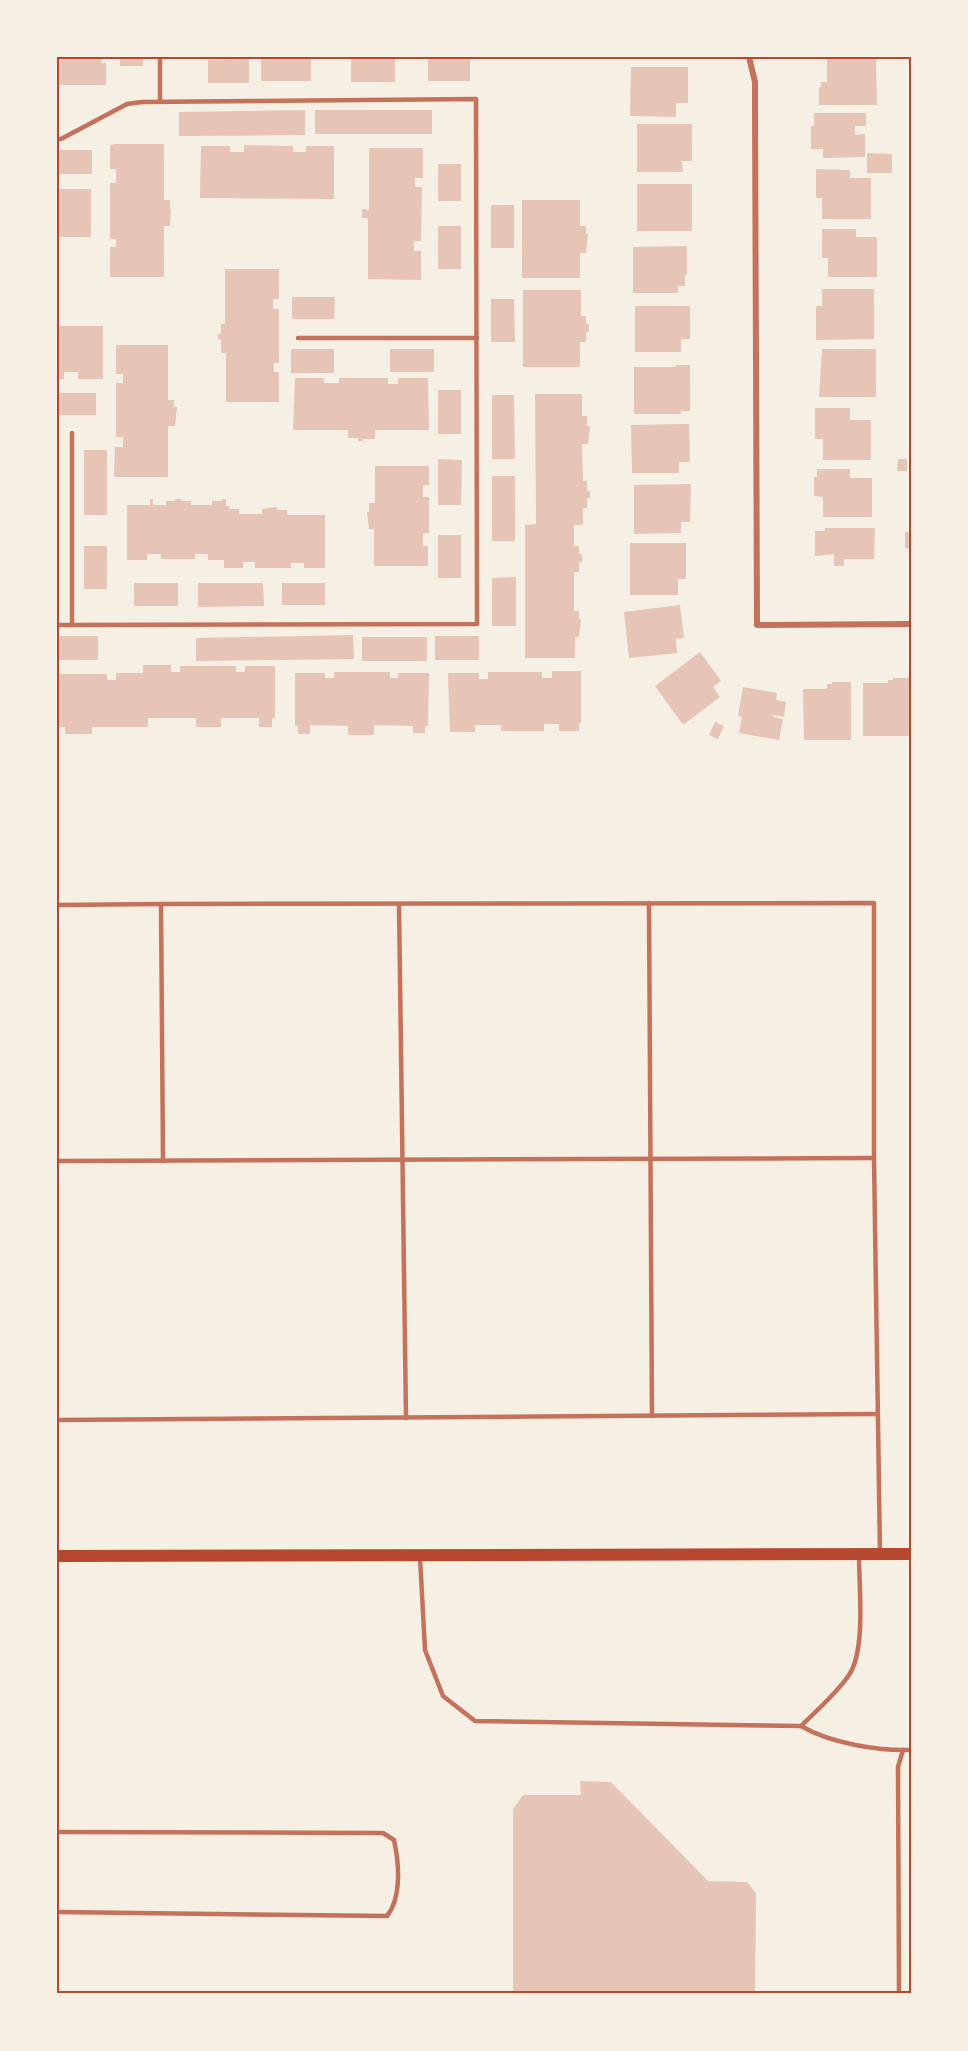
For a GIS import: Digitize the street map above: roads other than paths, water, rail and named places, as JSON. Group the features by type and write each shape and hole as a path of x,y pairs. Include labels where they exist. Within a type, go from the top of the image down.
{"main road":[{"path":"57,1556 911,1554"}],"street":[{"path":"749,57 755,82 757,625 911,624"}],"lane":[{"path":"160,57 160,101"},
{"path":"57,139 127,104 160,101 476,99 477,624 57,625"},
{"path":"298,338 477,339"},
{"path":"72,433 72,625"},
{"path":"649,903 652,1416"},
{"path":"57,905 874,903 874,1158 880,1554"},
{"path":"161,904 163,1161"},
{"path":"399,904 406,1418"},
{"path":"57,1161 874,1158"},
{"path":"57,1420 878,1414"},
{"path":"801,1726 850,1674 860,1643 859,1554"},
{"path":"420,1555 425,1650 443,1696 475,1721 801,1726 816,1735 876,1748 911,1750"},
{"path":"899,1994 898,1767 903,1750"},
{"path":"57,1832 383,1833 393,1840 398,1857 397,1894 393,1909 387,1916 57,1912"}]}
